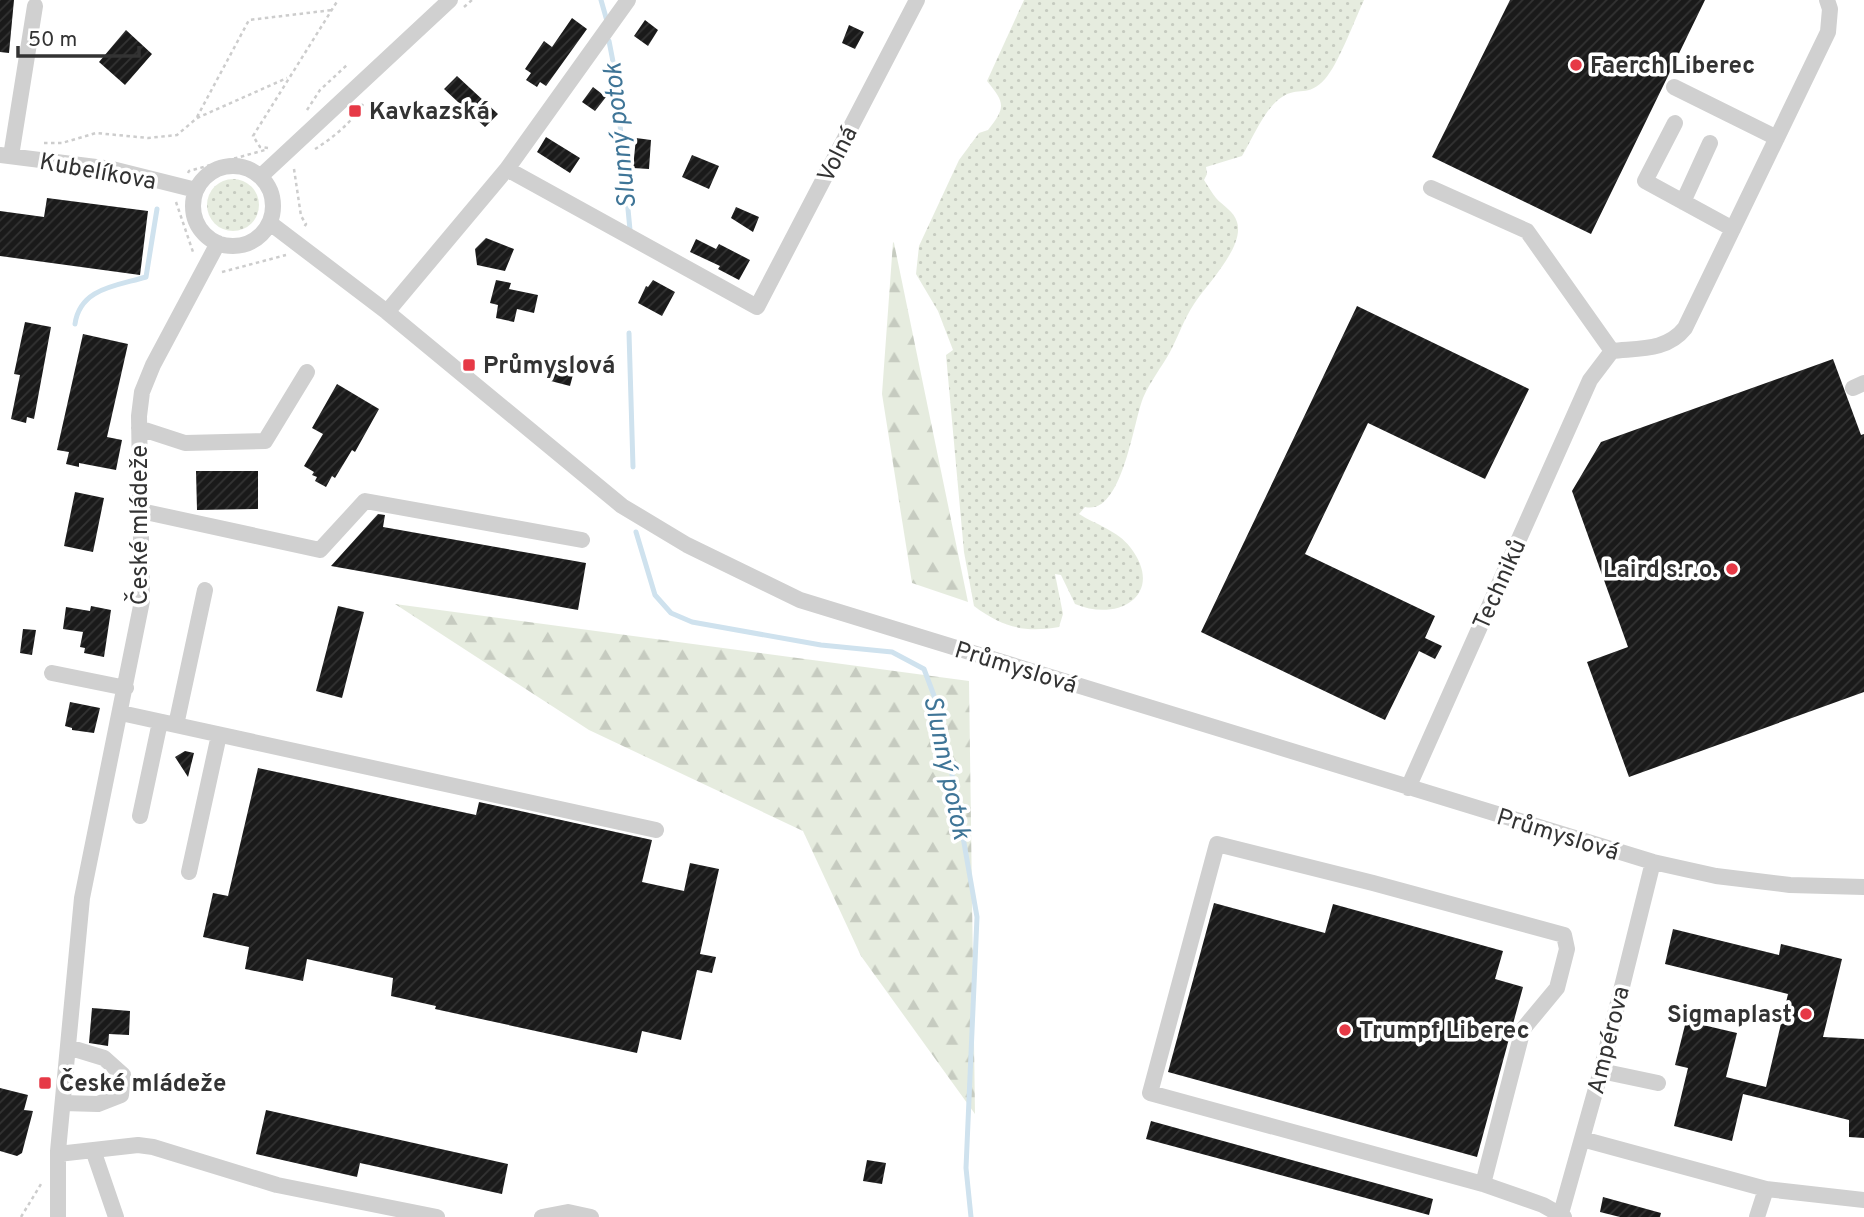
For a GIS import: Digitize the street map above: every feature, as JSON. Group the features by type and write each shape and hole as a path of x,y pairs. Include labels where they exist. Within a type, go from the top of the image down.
{"street":[{"path":"261,176 450,0"},
{"path":"387,312 507,169 628,0"},
{"name":"Volná","path":"507,169 757,307 917,0"},
{"path":"1431,188 1527,231 1612,351 1667,345 1678,338 1685,328 1828,32 1830,9 1827,0"},
{"path":"6,155 35,6"},
{"path":"1674,86 1777,138"},
{"path":"1675,123 1645,181 1733,229"},
{"path":"1683,202 1710,143"},
{"name":"Kubelíkova","path":"6,155 112,169 189,188"},
{"path":"229,166 242,166 261,176 272,195 273,211 270,223 259,237 244,245 230,246 218,243 205,234 198,225 189,188 209,173 229,166"},
{"name":"Průmyslová","path":"270,223 387,312 622,506 687,545 800,600 1653,862 1716,876 1790,885 1864,887"},
{"name":"České mládeže","path":"58,1217 58,1154 82,898 142,601 139,428 142,392 153,365 218,243"},
{"name":"Techniků","path":"1408,788 1590,380 1612,351"},
{"path":"139,428 185,443 265,441 307,372"},
{"path":"141,511 320,550 365,501 582,540"},
{"path":"140,816 205,590"},
{"path":"52,673 126,688"},
{"path":"121,713 656,830"},
{"path":"189,872 219,735"},
{"path":"1483,1184 1523,1029 1556,988 1567,948 1564,935 1217,844 1150,1093 1483,1184 1543,1205 1561,1216"},
{"name":"Ampérova","path":"1561,1216 1601,1071 1653,862"},
{"path":"63,1103 98,1104 121,1095 123,1075 104,1058 68,1047"},
{"path":"1601,1071 1658,1083"},
{"path":"1582,1139 1766,1189 1864,1200"},
{"path":"58,1154 138,1145 153,1147 277,1185 437,1217"},
{"path":"93,1150 116,1217"},
{"path":"1757,1217 1766,1189"},
{"path":"542,1217 568,1212 591,1217"}],"path":[{"path":"197,118 249,20 332,10"},
{"path":"304,115 320,90 347,65"},
{"path":"34,144 62,143 96,133 148,138 177,135 197,118 289,77"},
{"path":"270,149 189,171 189,188 176,202 194,258 223,273 285,256 306,224 301,216 294,169"},
{"path":"22,1217 58,1154"}],"green space":[{"path":"1024,0 1364,0 1341,53 1325,79 1313,88 1293,92 1276,102 1264,116 1242,156 1206,167 1204,180 1216,198 1236,218 1238,232 1235,243 1223,265 1190,310 1170,352 1143,398 1117,483 1098,506 1085,507 1079,514 1113,532 1130,547 1140,563 1143,578 1140,590 1133,600 1122,606 1108,610 1092,609 1075,604 1061,575 1055,574 1063,614 1059,627 1046,629 1014,627 994,619 974,606 964,552 946,355 953,350 938,311 916,274 919,246 959,160 979,133 988,130 998,116 1000,100 987,81"},
{"path":"233,179 252,186 259,205 252,224 233,231 214,224 207,205 214,186"},
{"path":"893,242 968,602 912,583 882,394"},
{"path":"395,604 969,681 975,1114 861,956 803,831 589,730"}],"building":[{"path":"0,0 14,0 9,53 0,52"},
{"name":"Faerch Liberec","path":"1510,0 1705,0 1591,234 1432,157"},
{"path":"572,18 587,29 546,86 540,82 537,87 526,80 531,73 525,69 544,41 552,47"},
{"path":"645,20 658,30 648,46 634,36"},
{"path":"849,25 864,32 855,49 842,43"},
{"path":"126,30 152,54 125,85 99,62"},
{"path":"457,76 498,114 485,127 444,89"},
{"path":"593,87 606,97 595,111 582,102"},
{"path":"546,137 580,158 570,173 537,152"},
{"path":"636,138 651,140 649,169 633,168"},
{"path":"692,155 719,166 709,189 682,177"},
{"path":"47,198 148,211 140,275 0,256 0,211 44,217"},
{"path":"736,207 759,217 753,232 731,218"},
{"path":"486,238 514,249 505,271 477,265 475,249"},
{"path":"696,239 716,249 719,244 750,260 739,280 718,269 720,266 690,252"},
{"path":"496,280 511,283 509,289 538,295 534,313 517,309 514,322 496,318 498,305 490,303"},
{"path":"653,280 675,292 662,316 638,303 646,286"},
{"path":"1357,306 1529,389 1485,479 1368,423 1305,554 1435,616 1425,638 1442,646 1435,659 1419,651 1385,720 1201,632"},
{"path":"25,322 51,327 34,419 27,417 26,423 11,419 20,375 14,374"},
{"path":"83,334 128,344 107,437 122,440 116,470 79,463 79,467 66,464 69,452 57,450"},
{"name":"Laird s.r.o.","path":"1833,359 1861,435 1864,434 1864,692 1629,777 1587,662 1628,647 1572,491 1601,442"},
{"path":"551,362 575,367 570,386 547,380"},
{"path":"337,384 379,409 355,452 352,450 335,478 332,476 326,487 315,481 317,477 312,475 314,472 304,466 323,434 312,428"},
{"path":"196,471 258,471 258,509 197,510"},
{"path":"75,492 104,498 93,552 64,546"},
{"path":"378,514 385,515 383,527 586,563 578,610 331,566"},
{"path":"91,606 111,610 104,657 84,653 85,648 80,647 83,632 63,629 66,607 90,611"},
{"path":"338,606 364,612 342,698 316,691"},
{"path":"23,629 36,630 32,655 20,653"},
{"path":"70,702 100,708 94,733 72,730 65,726"},
{"path":"185,751 194,753 188,777 175,757"},
{"path":"258,768 476,815 479,802 652,840 642,882 684,891 690,863 719,869 700,954 716,957 712,973 697,970 681,1040 642,1031 637,1053 435,1009 436,1006 391,996 393,978 307,959 303,981 245,969 249,947 203,937 213,893 228,896"},
{"name":"Trumpf Liberec","path":"1214,903 1325,933 1333,904 1503,951 1495,979 1523,987 1477,1157 1168,1072"},
{"name":"Sigmaplast","path":"1673,929 1779,955 1781,944 1842,959 1823,1037 1864,1039 1864,1138 1849,1137 1849,1120 1743,1094 1732,1141 1674,1126 1688,1068 1675,1065 1686,1021 1737,1033 1726,1077 1766,1087 1788,994 1665,964"},
{"path":"92,1008 130,1011 129,1035 109,1034 108,1046 89,1043"},
{"path":"0,1088 28,1095 24,1110 33,1111 22,1153 17,1156 0,1151"},
{"path":"266,1110 508,1164 502,1194 360,1163 357,1177 256,1154"},
{"path":"1151,1121 1433,1199 1429,1215 1146,1139"},
{"path":"867,1160 886,1163 882,1184 863,1181"},
{"path":"1603,1197 1661,1213 1660,1217 1620,1217 1600,1212"}],"waterway":[{"name":"Slunný potok","path":"601,0 607,21"},
{"name":"Slunný potok","path":"609,41 615,72 630,230"},
{"path":"75,324 84,303 101,290 146,277 157,209"},
{"name":"Slunný potok","path":"629,333 633,467"},
{"name":"Slunný potok","path":"636,532 655,595 671,613 692,622 821,645 892,652 924,669 942,717 977,917 966,1168 971,1217"}],"place":[{"name":"Faerch Liberec","path":"1576,65"},
{"name":"Kavkazská","path":"355,111"},
{"name":"Průmyslová","path":"469,365"},
{"name":"Laird s.r.o.","path":"1732,569"},
{"name":"Sigmaplast","path":"1806,1014"},
{"name":"Trumpf Liberec","path":"1345,1030"},
{"name":"České mládeže","path":"45,1083"}]}
